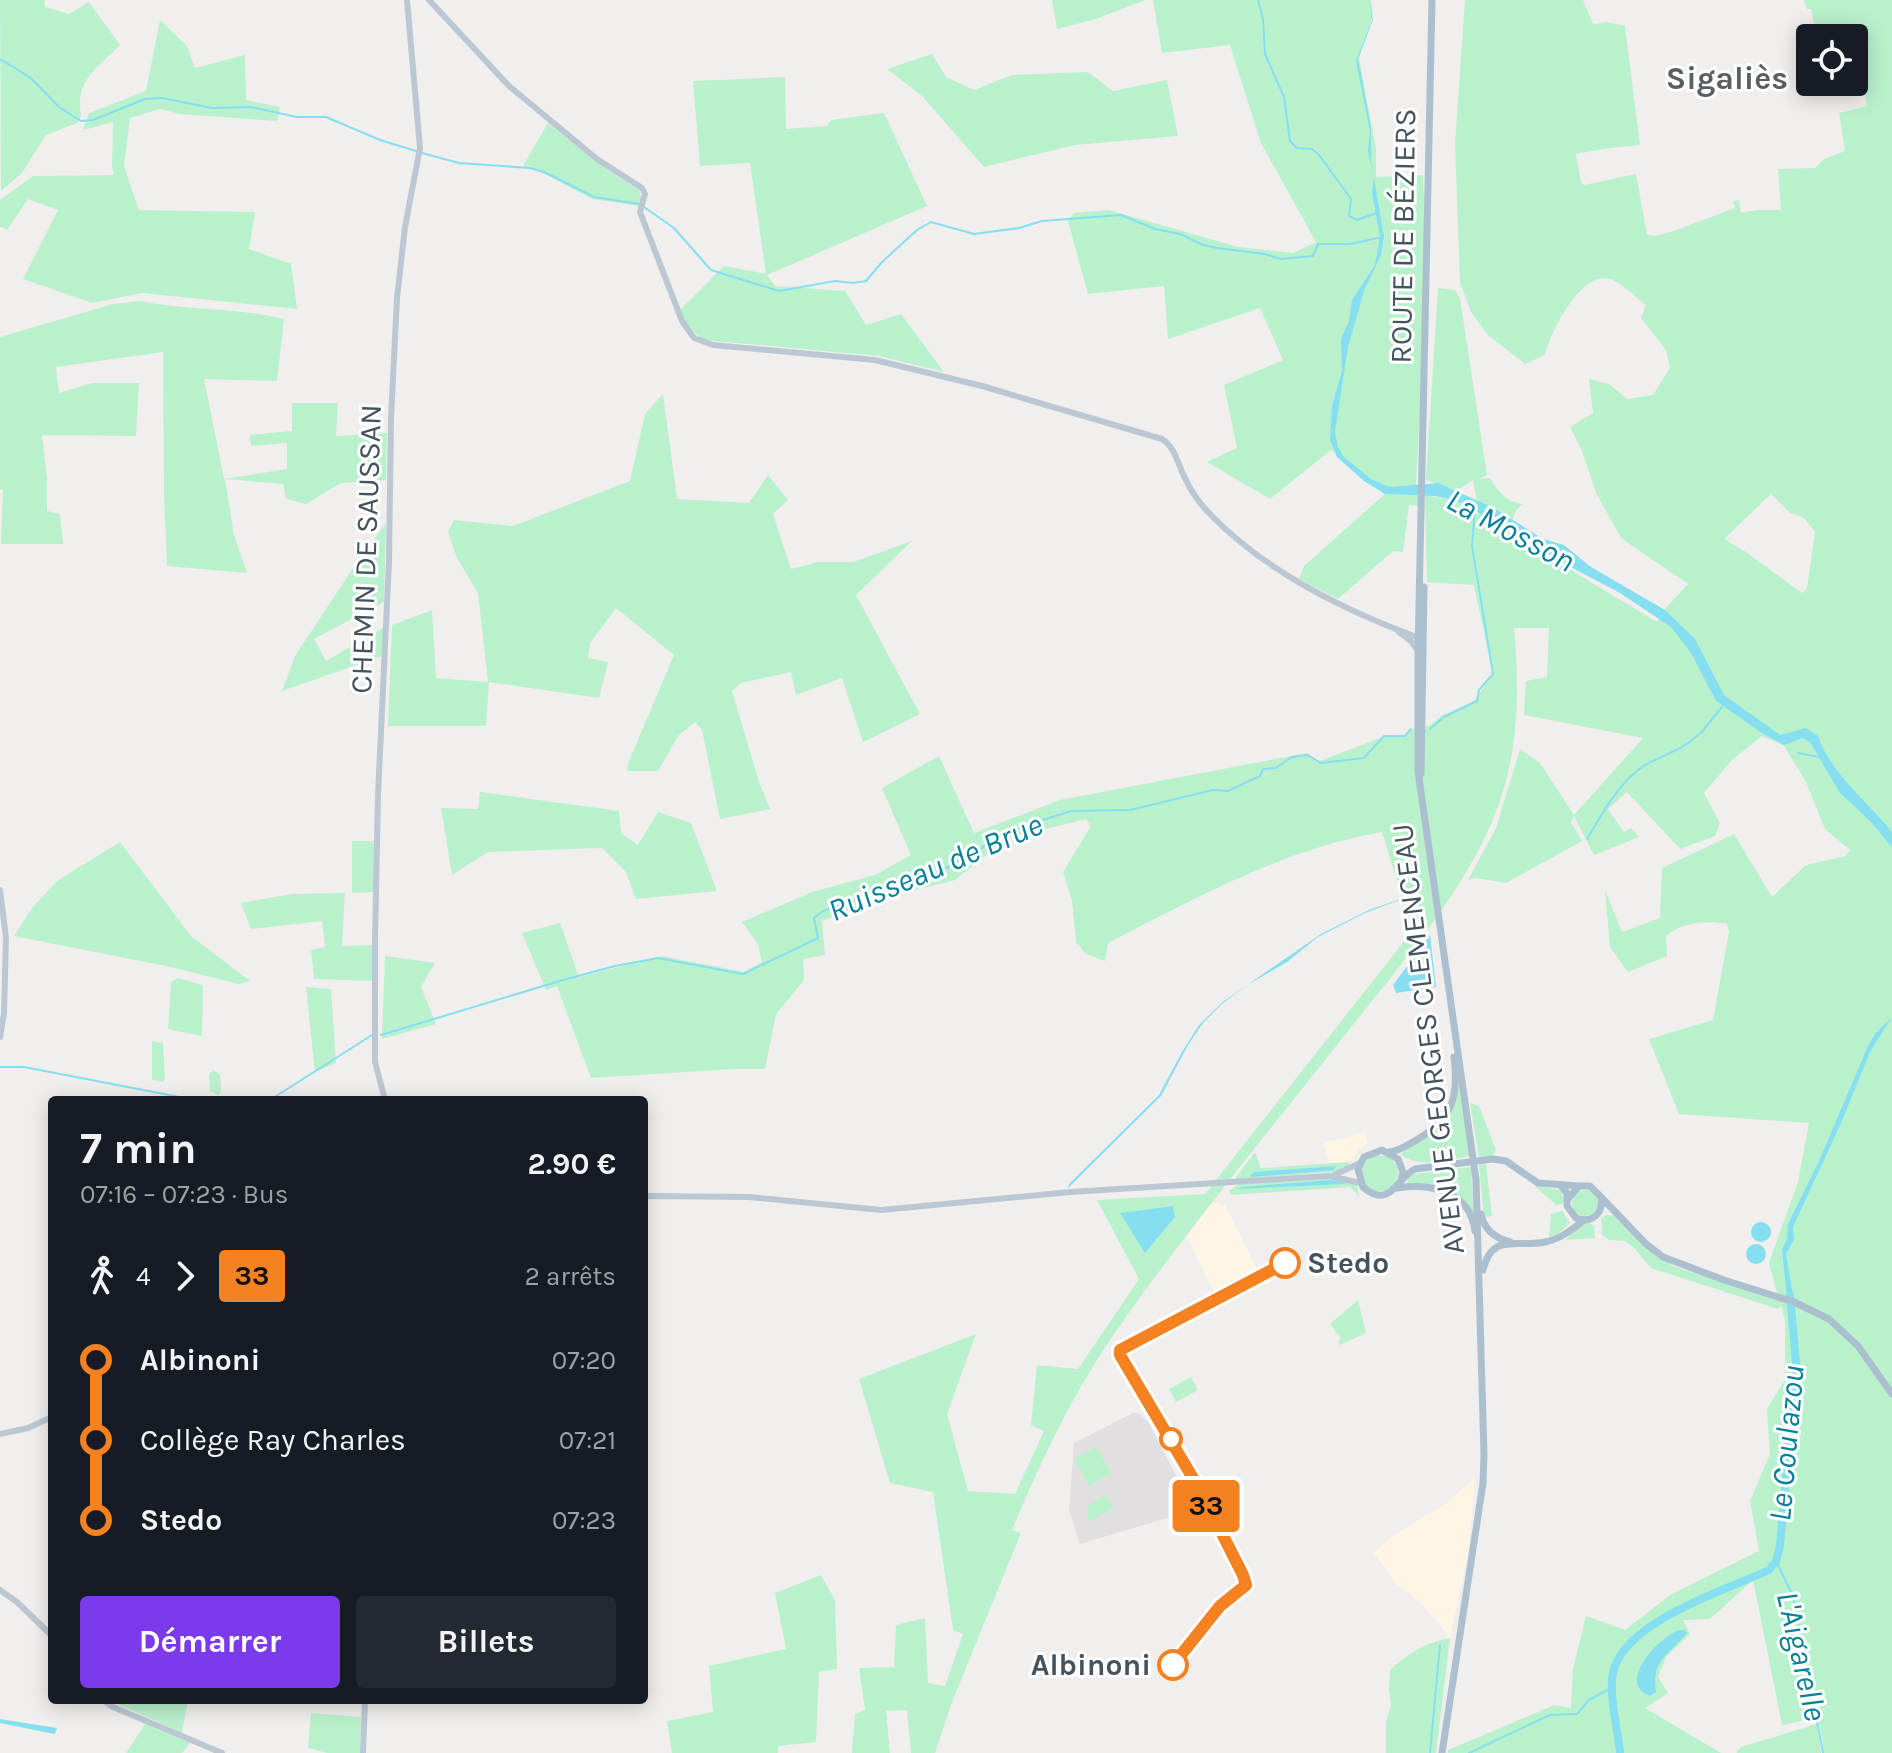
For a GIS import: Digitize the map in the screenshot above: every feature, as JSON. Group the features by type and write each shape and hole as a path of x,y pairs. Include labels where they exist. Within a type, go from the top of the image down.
{"main road":[{"name":"ROUTE DE BÉZIERS","path":"1421,557 1432,0"},
{"path":"1420,776 1417,757 1421,557"},
{"path":"1420,776 1423,772 1418,640 1421,557"},
{"name":"AVENUE GEORGES CLEMENCEAU","path":"1420,776 1476,1180 1481,1298 1483,1483 1442,1752"},
{"path":"1445,967 1455,1063 1455,1095 1451,1108 1439,1124 1402,1148 1370,1152 1360,1163 1358,1176 1360,1183 1375,1195 1383,1195 1397,1188 1446,1191 1459,1198 1474,1224 1481,1298"},
{"path":"1469,1132 1484,1224 1496,1237 1520,1243"},
{"path":"1389,1152 1409,1165 1426,1167"},
{"path":"1398,1159 1401,1180"},
{"path":"1397,1188 1410,1171 1497,1159 1538,1183 1590,1186 1645,1243 1663,1257 1812,1309 1845,1332 1892,1394"},
{"path":"1558,1184 1565,1190 1572,1215 1572,1226 1565,1234"},
{"path":"1568,1199 1579,1186"},
{"path":"1598,1214 1601,1197"},
{"path":"1481,1298 1483,1269 1488,1253 1499,1245 1544,1242 1565,1234 1584,1220 1608,1209 1617,1212"},
{"path":"1572,1215 1584,1220"}],"street":[{"name":"CHEMIN DE SAUSSAN","path":"384,1096 375,1062 375,955 391,418 397,298 405,227 420,152 407,0"},
{"path":"429,0 509,86 597,159 642,188 644,201 640,209 682,321 687,331 702,342 875,360 982,386 1162,439 1172,448 1195,497 1228,531 1297,581 1418,640"},
{"path":"1393,627 1408,631 1412,629 1419,610"},
{"path":"0,890 6,938 4,1014 0,1037"},
{"path":"648,1196 749,1197 881,1210 1070,1192 1330,1176 1360,1163"},
{"path":"1330,1176 1360,1183"},
{"path":"0,1434 28,1428 48,1419"},
{"path":"0,1590 48,1632"},
{"path":"109,1704 222,1753"},
{"path":"363,1753 365,1704"}],"shaded area":[{"path":"1365,1132 1368,1143 1358,1150 1350,1162 1329,1163 1323,1143"},
{"path":"1213,1202 1225,1205 1258,1271 1215,1294 1187,1236"},
{"path":"1138,1413 1148,1422 1194,1510 1080,1544 1069,1510 1074,1443"},
{"path":"1475,1477 1469,1548 1450,1638 1424,1606 1395,1583 1374,1553 1392,1536 1447,1503"}],"green space":[{"path":"0,0 45,0 45,7 69,14 89,2 120,45 84,84 81,116 77,123 46,135 22,173 1,191"},
{"path":"1052,0 1145,0 1096,19 1057,29"},
{"path":"1153,0 1371,0 1373,15 1359,58 1376,149 1376,177 1423,175 1427,281 1416,486 1390,487 1371,479 1331,450 1270,499 1207,462 1237,448 1224,385 1283,360 1260,308 1168,339 1164,286 1088,294 1068,221 1074,213 1109,210 1238,247 1293,253 1316,242 1261,143 1230,45 1162,53"},
{"path":"1465,0 1583,0 1593,24 1607,22 1625,26 1640,145 1576,154 1584,185 1636,174 1647,234 1654,236 1735,208 1733,201 1739,200 1741,213 1781,210 1778,169 1815,168 1824,159 1845,151 1839,113 1867,106 1868,24 1814,24 1811,9 1807,9 1804,0 1892,0 1892,1753 1824,1753 1818,1717 1782,1725 1753,1580 1710,1619 1683,1620 1690,1634 1666,1657 1658,1677 1668,1693 1645,1708 1721,1753 1448,1753 1448,1750 1554,1705 1571,1708 1573,1669 1586,1616 1625,1630 1670,1595 1759,1551 1750,1501 1770,1454 1767,1409 1785,1380 1785,1321 1781,1306 1778,1309 1651,1268 1625,1241 1609,1240 1602,1235 1601,1219 1613,1215 1641,1244 1673,1266 1779,1300 1769,1263 1798,1182 1809,1123 1679,1114 1649,1039 1713,1020 1729,932 1727,924 1703,922 1672,931 1666,936 1667,956 1628,972 1610,947 1605,890 1622,932 1660,918 1662,868 1734,834 1772,897 1806,865 1845,856 1850,850 1825,829 1806,782 1784,746 1762,736 1732,760 1704,793 1720,823 1715,836 1680,849 1627,792 1608,809 1624,832 1631,828 1639,837 1594,855 1574,816 1571,822 1582,841 1506,883 1476,878 1468,880 1496,828 1520,749 1540,763 1574,815 1643,738 1524,715 1526,681 1547,677 1549,628 1514,628 1517,700 1509,770 1494,817 1463,877 1402,964 1166,1262 1083,1383 1045,1455 1012,1530 1021,1533 952,1702 935,1753 911,1753 907,1710 886,1711 890,1753 852,1753 855,1714 865,1710 859,1668 894,1667 896,1625 925,1618 928,1683 945,1686 963,1634 953,1630 933,1492 890,1483 859,1379 976,1334 947,1414 968,1491 1015,1494 1044,1431 1031,1425 1037,1365 1078,1369 1139,1279 1097,1200 1205,1194 1409,935 1405,906 1382,832 1310,850 1241,877 1108,943 1105,961 1086,954 1076,942 1072,900 1063,872 1091,826 1086,819 1006,839 955,880 878,899 822,921 825,955 803,959 804,980 776,1014 765,1069 591,1078 557,986 546,990 522,933 560,923 579,977 662,956 744,972 762,962 758,944 742,922 812,892 875,875 911,855 882,788 939,756 974,833 1060,800 1307,753 1317,762 1383,737 1406,735 1410,730 1429,726 1441,716 1474,701 1493,674 1474,585 1427,582 1425,495 1455,500 1479,514 1473,480 1457,491 1426,480 1438,288 1455,290 1460,298 1487,475 1478,479 1490,478 1503,495 1523,504 1516,510 1513,519 1495,509 1498,526 1657,622 1688,584 1621,538 1596,493 1570,427 1593,413 1589,379 1609,384 1627,399 1653,395 1670,368 1666,350 1641,318 1646,305 1614,280 1599,279 1588,284 1568,305 1545,355 1525,364 1488,335 1471,312 1460,282 1455,144","holes":["1771,494 1789,512 1804,518 1815,532 1807,588 1802,593 1724,539"]},
{"path":"160,20 187,46 195,68 245,55 246,100 280,107 277,121 180,114 160,109 130,118 124,166 139,210 255,212 249,249 291,264 297,309 142,293 92,303 23,279 58,210 28,199 7,230 0,227 0,200 33,176 114,175 113,122 83,130 89,113 146,91"},
{"path":"932,54 946,77 974,90 1012,75 1088,72 1113,91 1167,80 1178,136 1075,145 984,167 922,96 887,69"},
{"path":"785,77 786,129 827,126 831,120 884,113 927,206 767,275 775,286 845,291 866,325 901,314 944,372 879,356 703,340 686,325 680,310 724,266 766,274 750,163 700,166 693,81"},
{"path":"548,123 639,190 642,200 639,206 592,199 523,166"},
{"path":"140,301 284,319 277,381 204,379 224,479 287,469 287,443 251,446 250,435 292,431 292,403 338,403 336,436 387,433 386,480 341,483 306,504 286,499 283,484 225,479 234,535 247,573 167,566 163,352 56,367 59,393 92,383 139,383 136,436 42,435 47,511 60,514 63,544 1,544 0,337 113,304"},
{"path":"663,394 677,499 749,503 768,475 788,500 773,514 791,569 818,562 853,562 912,541 856,595 920,714 863,742 842,678 796,695 791,672 741,683 732,691 770,809 720,819 702,730 695,722 678,736 658,771 627,771 674,655 616,608 590,643 588,658 608,662 599,698 489,682 486,726 388,726 392,625 432,610 436,678 488,682 478,593 457,558 448,532 454,520 513,526 630,481 645,414"},
{"path":"1385,494 1419,495 1419,506 1409,505 1403,552 1393,551 1338,599 1299,579 1304,566"},
{"path":"386,523 384,602 314,639 326,661 385,627 382,656 282,691 295,656"},
{"path":"480,792 619,811 621,833 638,845 658,812 691,823 717,891 636,899 626,872 602,848 488,852 452,875 441,808 478,809"},
{"path":"352,841 374,841 374,892 352,893"},
{"path":"120,842 191,936 250,981 239,984 14,936 32,908 57,881"},
{"path":"345,893 342,946 374,945 374,981 314,979 311,950 325,947 322,921 251,929 241,903 292,894"},
{"path":"385,956 435,963 421,987 436,1024 382,1039"},
{"path":"178,978 203,985 202,1036 168,1029 171,982"},
{"path":"306,987 331,989 336,1063 315,1072"},
{"path":"152,1041 163,1043 163,1082 152,1080"},
{"path":"213,1070 220,1074 221,1092 218,1095 210,1091 209,1074"},
{"path":"1458,1087 1470,1156 1425,1162 1400,1154 1440,1127 1449,1115"},
{"path":"1470,1103 1479,1106 1496,1150 1492,1156 1479,1157"},
{"path":"1255,1152 1261,1168 1349,1162 1348,1168 1332,1172 1234,1180"},
{"path":"1380,1155 1393,1160 1398,1173 1393,1186 1380,1191 1367,1186 1362,1173 1367,1160"},
{"path":"1486,1164 1492,1216 1484,1217 1479,1165"},
{"path":"1471,1167 1474,1218 1455,1192 1439,1186 1407,1184 1408,1178 1414,1174"},
{"path":"1331,1179 1357,1185 1359,1196 1350,1187 1231,1195 1229,1191 1239,1184"},
{"path":"1535,1186 1561,1190 1562,1204 1556,1205"},
{"path":"1585,1190 1594,1194 1598,1203 1594,1212 1585,1216 1576,1212 1572,1203 1576,1194"},
{"path":"1562,1211 1570,1223 1558,1234 1549,1237 1551,1214"},
{"path":"1589,1222 1594,1226 1595,1238 1565,1240 1583,1224"},
{"path":"1358,1300 1366,1333 1340,1345 1338,1341 1341,1338 1330,1324"},
{"path":"1191,1377 1198,1390 1176,1402 1169,1389"},
{"path":"1096,1446 1111,1473 1089,1486 1074,1459"},
{"path":"1106,1495 1114,1508 1088,1522 1087,1506"},
{"path":"821,1575 835,1600 837,1669 819,1672 816,1742 778,1746 778,1753 672,1753 667,1721 713,1712 709,1666 786,1649 775,1593"},
{"path":"1450,1638 1436,1753 1386,1753 1386,1722 1391,1705 1390,1670 1417,1650"},
{"path":"118,1704 187,1704 182,1733"},
{"path":"311,1713 361,1717 360,1753 327,1753 308,1748"},
{"path":"145,1724 190,1743 182,1753 126,1753"},
{"path":"1817,1724 1821,1753 1736,1753 1741,1747"}],"water":[{"path":"1369,0 1373,20 1358,59 1371,127 1374,175 1368,151 1370,131 1356,61 1372,20"},
{"path":"1374,177 1384,237 1381,255 1364,291 1348,347 1335,432 1344,457 1371,479 1390,487 1438,483 1494,508 1543,539 1564,545 1591,567 1665,610 1695,639 1724,695 1780,735 1806,728 1818,736 1841,775 1892,832 1892,847 1840,793 1810,742 1803,738 1784,745 1716,701 1691,653 1671,627 1501,523 1483,519 1479,513 1455,500 1385,494 1364,481 1337,457 1330,440 1332,406 1342,371 1341,339 1349,321 1352,300 1375,265 1380,237 1372,193"},
{"path":"1429,889 1365,913 1318,937 1287,962 1248,984 1321,934 1369,910"},
{"path":"1430,935 1436,987 1396,993 1393,985"},
{"path":"1245,986 1203,1023 1161,1096 1068,1188 1159,1095 1199,1025 1224,1001"},
{"path":"1892,1017 1870,1052 1793,1227 1794,1240 1786,1254 1794,1301 1787,1298 1782,1249 1787,1239 1788,1224 1819,1161 1868,1046"},
{"path":"1336,1166 1334,1170 1250,1175 1255,1172"},
{"path":"1331,1180 1345,1182 1237,1189 1242,1187"},
{"path":"1173,1206 1175,1217 1145,1253 1120,1213"},
{"path":"1761,1222 1768,1225 1771,1232 1768,1239 1761,1242 1754,1239 1751,1232 1754,1225"},
{"path":"1756,1244 1763,1247 1766,1254 1763,1261 1756,1264 1749,1261 1746,1254 1749,1247"},
{"path":"1679,1630 1687,1633 1659,1664 1656,1692 1650,1696 1640,1690 1637,1681 1639,1671 1661,1641"},
{"path":"0,1719 57,1728 55,1734 0,1723"}],"waterway":[{"path":"1258,0 1263,19 1265,54 1284,97 1290,141 1297,148 1312,149 1319,155 1351,199 1349,216 1357,220 1376,213"},
{"path":"0,59 31,78 59,107 81,121 93,120 145,99 162,98 212,108 250,107 297,117 326,117 380,140 416,151"},
{"path":"422,153 459,163 530,168 594,197 639,204"},
{"path":"644,207 674,228 711,270 779,291 835,281 866,281 917,230 931,222 974,234 1019,228 1042,221 1121,215 1155,229 1180,234 1203,245 1280,259 1313,256 1318,244 1349,244 1379,238"},
{"name":"Ruisseau de Brue","path":"1430,729 1444,717 1477,701 1479,690 1493,674 1472,546 1475,508"},
{"path":"1700,734 1722,707"},
{"name":"Ruisseau de Brue","path":"381,1035 563,980 658,958 743,974 818,938 814,918 823,911 929,877 981,849 994,836 1071,811 1130,810 1213,790 1228,791 1260,776 1263,769 1276,768 1292,757 1308,755 1321,763 1364,758 1384,736 1405,736 1411,729"},
{"path":"1587,839 1611,800 1633,774 1698,735"},
{"path":"1798,753 1819,757"},
{"name":"Ruisseau de Brue","path":"276,1096 372,1035"},
{"name":"Ruisseau de Brue","path":"0,1067 24,1067 174,1096"},
{"name":"Le Coulazou","path":"1620,1753 1612,1679 1618,1659 1632,1641 1676,1611 1769,1570 1776,1561 1780,1546 1791,1417 1788,1407 1798,1386 1790,1295"},
{"name":"L'Aigarelle","path":"1776,1561 1793,1596 1823,1753"},
{"path":"1430,1753 1440,1645"},
{"path":"1469,1753 1550,1715 1577,1714 1589,1700 1613,1687"}],"bus line":[{"name":"33","path":"1173,1665 1220,1606 1246,1585 1200,1490 1120,1355 1120,1350 1285,1263"}],"place":[{"name":"Stedo","path":"1285,1263"},
{"name":"Albinoni","path":"1173,1665"}],"district":[{"name":"Sigaliès","path":"1727,78"}],"water label":[{"name":"La Mosson","path":"1511,530"}]}
